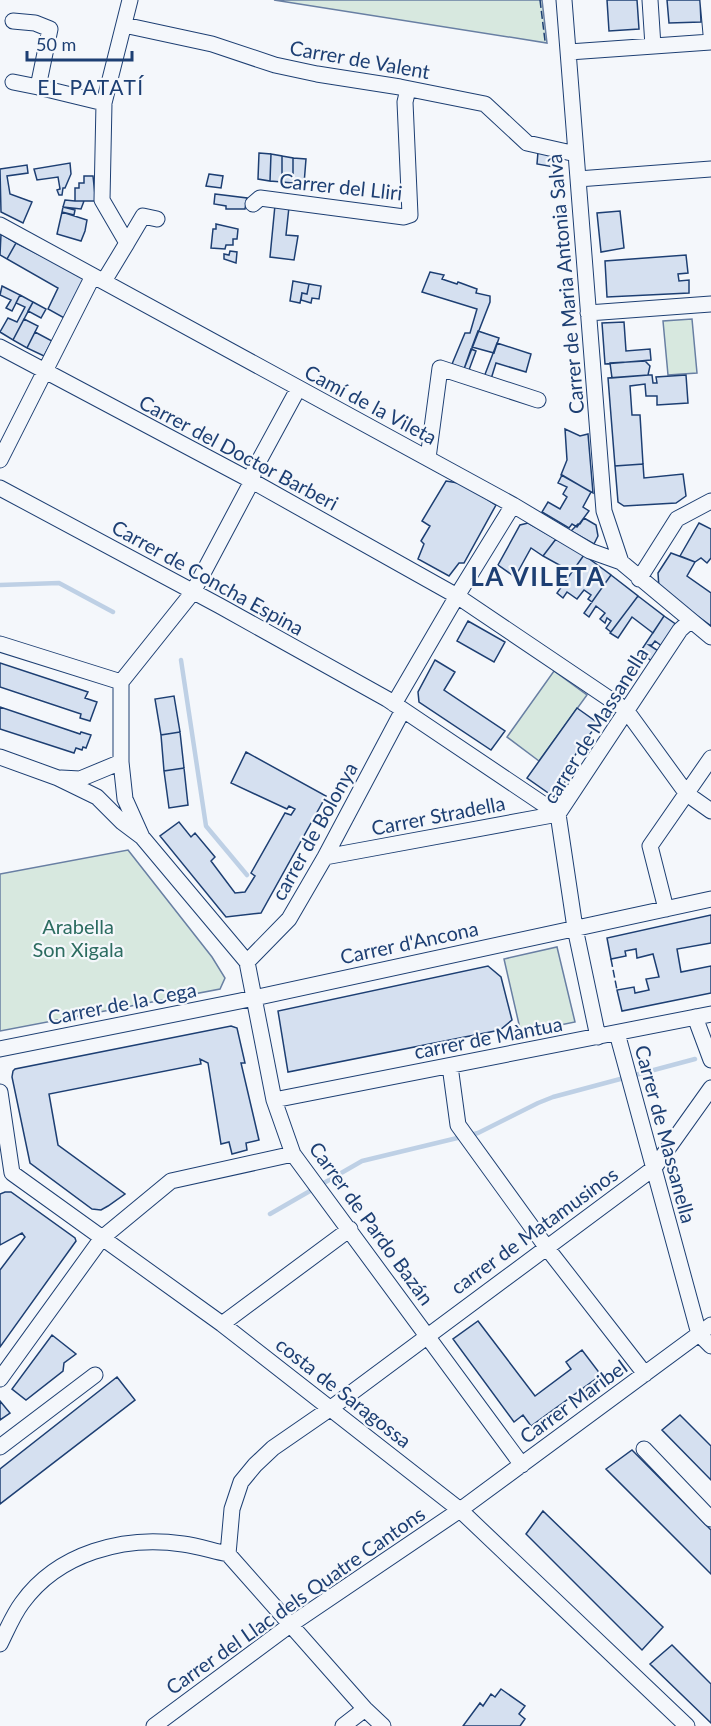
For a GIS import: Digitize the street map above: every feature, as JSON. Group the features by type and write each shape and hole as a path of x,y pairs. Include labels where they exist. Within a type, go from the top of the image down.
{"street":[{"path":"127,243 102,200 104,103 130,0"},
{"name":"Carrer de Maria Antonia Salvà","path":"564,0 604,510 621,562"},
{"path":"650,0 653,46"},
{"path":"708,0 711,34"},
{"path":"13,21 35,23 50,29 38,87"},
{"name":"Carrer de Valent","path":"124,24 212,44 296,70 485,104 527,143 576,154"},
{"path":"568,52 711,42"},
{"path":"13,82 104,103"},
{"name":"Carrer del Lliri","path":"253,204 260,198 365,213 404,217 410,215 405,102 408,89"},
{"path":"578,179 711,169"},
{"path":"0,460 45,372 98,278 127,243 143,216 157,219"},
{"name":"Camí de la Vileta","path":"0,225 428,458 590,551 621,562 711,637"},
{"path":"588,314 711,304"},
{"name":"Carrer del Doctor Barberi","path":"0,347 252,481 457,596 626,710"},
{"path":"428,458 440,368 538,400"},
{"path":"142,837 125,799 121,762 121,682 193,592 252,481 254,470 298,389"},
{"name":"Carrer de Concha Espina","path":"0,488 399,707 558,814"},
{"name":"carrer de Bolonya","path":"247,962 289,919 325,857 457,596 513,505"},
{"path":"639,579 677,519 709,505"},
{"name":"carrer de Massanella","path":"598,1036 575,928 558,814 680,630 690,621"},
{"path":"0,644 121,682"},
{"path":"626,710 687,794 711,811"},
{"path":"0,757 58,778 97,797 122,822 142,837 247,962"},
{"path":"666,909 650,846 711,758"},
{"path":"58,778 80,779 121,762"},
{"name":"Carrer Stradella","path":"325,857 558,814"},
{"name":"Carrer d'Ancona","path":"253,996 711,898"},
{"name":"Carrer de Pardo Bazán","path":"247,962 274,1100 293,1154 522,1465"},
{"name":"Carrer de la Cega","path":"0,1049 253,996"},
{"name":"carrer de Màntua","path":"274,1100 711,1014"},
{"path":"695,1017 711,1060"},
{"name":"Carrer de Massanella","path":"617,1033 654,1168 711,1346"},
{"path":"450,1066 458,1125 547,1248 645,1374"},
{"name":"costa de Saragossa","path":"0,1092 6,1176 102,1238 222,1324 460,1510 687,1726"},
{"name":"carrer de Matamusinos","path":"228,1554 232,1509 242,1482 255,1465 273,1448 331,1408 426,1335 654,1168 709,1097"},
{"path":"0,1379 102,1238 171,1181 293,1154"},
{"path":"222,1324 350,1229"},
{"name":"Carrer Maribel","path":"460,1510 705,1330"},
{"path":"0,1447 95,1375"},
{"path":"644,1449 711,1519"},
{"name":"Carrer del Llac dels Quatre Cantons","path":"154,1726 290,1625 460,1510"},
{"path":"0,1644 22,1603 37,1585 74,1559 105,1548 139,1542 183,1544 228,1554 365,1709 383,1726"},
{"path":"343,1726 365,1709"}],"green space":[{"path":"274,0 542,0 547,43"},
{"path":"692,319 697,373 668,375 663,321"},
{"path":"554,671 587,695 539,761 507,737"},
{"name":"Arabella Son Xigala","path":"128,850 212,957 225,978 220,989 0,1031 0,874"},
{"path":"557,947 575,1022 521,1033 504,959"}],"building":[{"path":"607,0 637,0 639,29 609,31"},
{"path":"667,0 700,0 701,22 669,23"},
{"path":"538,152 561,157 559,168 537,164"},
{"path":"259,153 271,154 270,181 258,179"},
{"path":"271,154 282,156 282,182 270,181"},
{"path":"282,156 293,158 293,183 282,182"},
{"path":"293,158 306,159 304,184 293,183"},
{"path":"70,163 71,174 63,188 62,195 59,195 57,190 60,189 58,177 37,180 34,169"},
{"path":"27,165 28,173 7,176 10,194 32,202 23,223 1,212 0,169"},
{"path":"209,174 223,176 221,188 206,186"},
{"path":"84,176 93,176 95,195 99,201 75,201 75,188 79,188 79,183 84,183"},
{"path":"215,194 247,198 245,209 226,209 226,206 214,204"},
{"path":"65,200 84,201 81,209 63,207"},
{"path":"275,205 289,207 286,235 298,236 294,260 270,257"},
{"path":"63,207 75,210 74,215 62,212"},
{"path":"620,211 624,248 601,252 597,213"},
{"path":"62,212 87,220 81,241 57,234"},
{"path":"216,224 238,229 237,239 233,239 233,245 226,245 225,249 211,248 213,229 216,229"},
{"path":"1,234 16,243 7,259 0,255"},
{"path":"16,243 83,277 85,286 66,319 48,309 58,288 7,259"},
{"path":"230,251 237,252 236,263 224,259 224,254 229,255"},
{"path":"686,255 688,273 678,274 679,281 689,280 689,293 607,297 605,261"},
{"path":"430,272 444,275 442,279 477,289 476,293 490,296 490,302 464,369 452,364 465,333 470,333 477,309 422,292"},
{"path":"293,281 309,284 307,294 302,293 300,303 290,301"},
{"path":"309,284 321,286 319,299 312,298 311,303 301,300 302,293 307,294"},
{"path":"2,286 20,295 12,311 6,308 11,300 0,295"},
{"path":"20,295 33,302 13,340 0,332 8,318 17,322 25,307 16,303"},
{"path":"33,302 46,309 41,318 28,311"},
{"path":"24,319 38,326 27,348 13,340"},
{"path":"624,322 626,351 650,349 651,360 605,364 602,323"},
{"path":"478,331 499,338 494,353 472,347"},
{"path":"35,332 52,341 44,356 27,348"},
{"path":"497,343 531,354 526,372 496,363 491,379 484,377"},
{"path":"471,349 476,351 469,370 464,369"},
{"path":"645,361 650,366 648,375 612,378 610,363"},
{"path":"652,375 653,383 657,383 656,377 686,375 688,403 657,405 657,396 646,396 645,384 630,386 632,415 640,415 643,464 615,466 608,378"},
{"path":"565,429 580,436 588,434 593,493 561,475 567,460"},
{"path":"643,464 644,478 683,474 686,496 676,503 624,506 618,502 615,466"},
{"path":"562,475 591,492 583,507 589,511 577,527 572,524 569,528 542,512 548,502 560,509 567,497 563,494 567,487 558,483"},
{"path":"446,481 464,484 496,505 464,563 459,563 449,576 418,559 424,544 421,541 430,526 422,521"},
{"path":"584,518 596,525 598,536 594,544 571,531"},
{"path":"528,523 556,539 543,556 531,548 515,577 498,565 520,525"},
{"path":"699,523 711,529 711,558 707,563 701,558 695,562 680,556"},
{"path":"556,539 584,555 572,572 543,556"},
{"path":"671,553 695,562 687,576 711,593 711,626 659,588 658,573"},
{"path":"584,555 611,575 592,602 588,599 591,595 584,590 577,599 567,592 563,598 557,593"},
{"path":"611,575 638,596 611,632 606,628 611,621 607,618 605,623 600,619 605,613 596,606 589,617 584,613"},
{"path":"638,596 664,616 653,633 632,617 618,638 610,633"},
{"path":"664,616 677,625 663,647 655,641 649,645 660,652 653,662 640,652"},
{"path":"468,621 505,642 494,662 457,641"},
{"path":"435,660 455,672 444,690 505,731 491,750 419,702 418,692"},
{"path":"0,663 88,692 85,698 97,702 90,721 80,718 81,714 0,687"},
{"path":"174,696 180,732 161,735 155,699"},
{"path":"0,707 80,734 81,732 91,735 86,748 83,747 82,750 76,748 74,753 0,729"},
{"path":"577,708 598,723 561,775 567,779 554,797 527,778"},
{"path":"180,732 184,768 164,771 161,735"},
{"path":"246,752 326,796 261,913 226,917 160,836 179,822 191,837 195,833 215,857 211,861 235,893 245,892 255,876 251,873 285,813 291,815 295,809 289,806 287,809 231,783"},
{"path":"184,768 188,805 169,808 164,771"},
{"path":"711,915 711,943 677,949 681,972 711,966 711,993 622,1011 617,990 634,987 635,993 649,990 646,979 659,977 653,954 637,958 636,949 625,951 626,956 611,959 607,938"},
{"path":"488,966 501,977 512,1020 500,1030 288,1072 278,1011"},
{"path":"231,1026 237,1028 245,1063 241,1063 259,1140 246,1143 247,1150 232,1154 229,1142 221,1144 208,1063 200,1059 201,1064 49,1094 58,1145 125,1194 108,1206 101,1210 92,1209 30,1163 12,1077 15,1069"},
{"path":"11,1192 76,1241 0,1347 0,1270 25,1237 22,1233 0,1245 0,1194"},
{"path":"478,1321 535,1396 571,1369 566,1362 582,1350 601,1375 531,1426 523,1415 514,1422 453,1339"},
{"path":"52,1335 76,1354 64,1363 63,1371 26,1400 12,1389"},
{"path":"117,1377 135,1400 0,1504 0,1469"},
{"path":"0,1401 10,1413 0,1420"},
{"path":"680,1415 711,1446 711,1480 662,1430"},
{"path":"632,1450 711,1530 711,1574 606,1469"},
{"path":"543,1511 663,1627 642,1650 526,1534"},
{"path":"672,1645 711,1684 711,1723 650,1664"},
{"path":"501,1689 525,1706 519,1714 525,1719 520,1726 463,1726 480,1703 483,1706 491,1694 495,1697"}],"waterway":[{"path":"0,585 59,583 113,612"},
{"path":"181,660 206,826 247,875"},
{"path":"270,1214 362,1161 478,1133 553,1097 695,1059"}],"fence":[{"path":"540,0 545,41"},
{"path":"611,959 617,990"}],"district":[{"name":"EL PATATÍ","path":"91,86"},
{"name":"LA VILETA","path":"538,576"}]}
